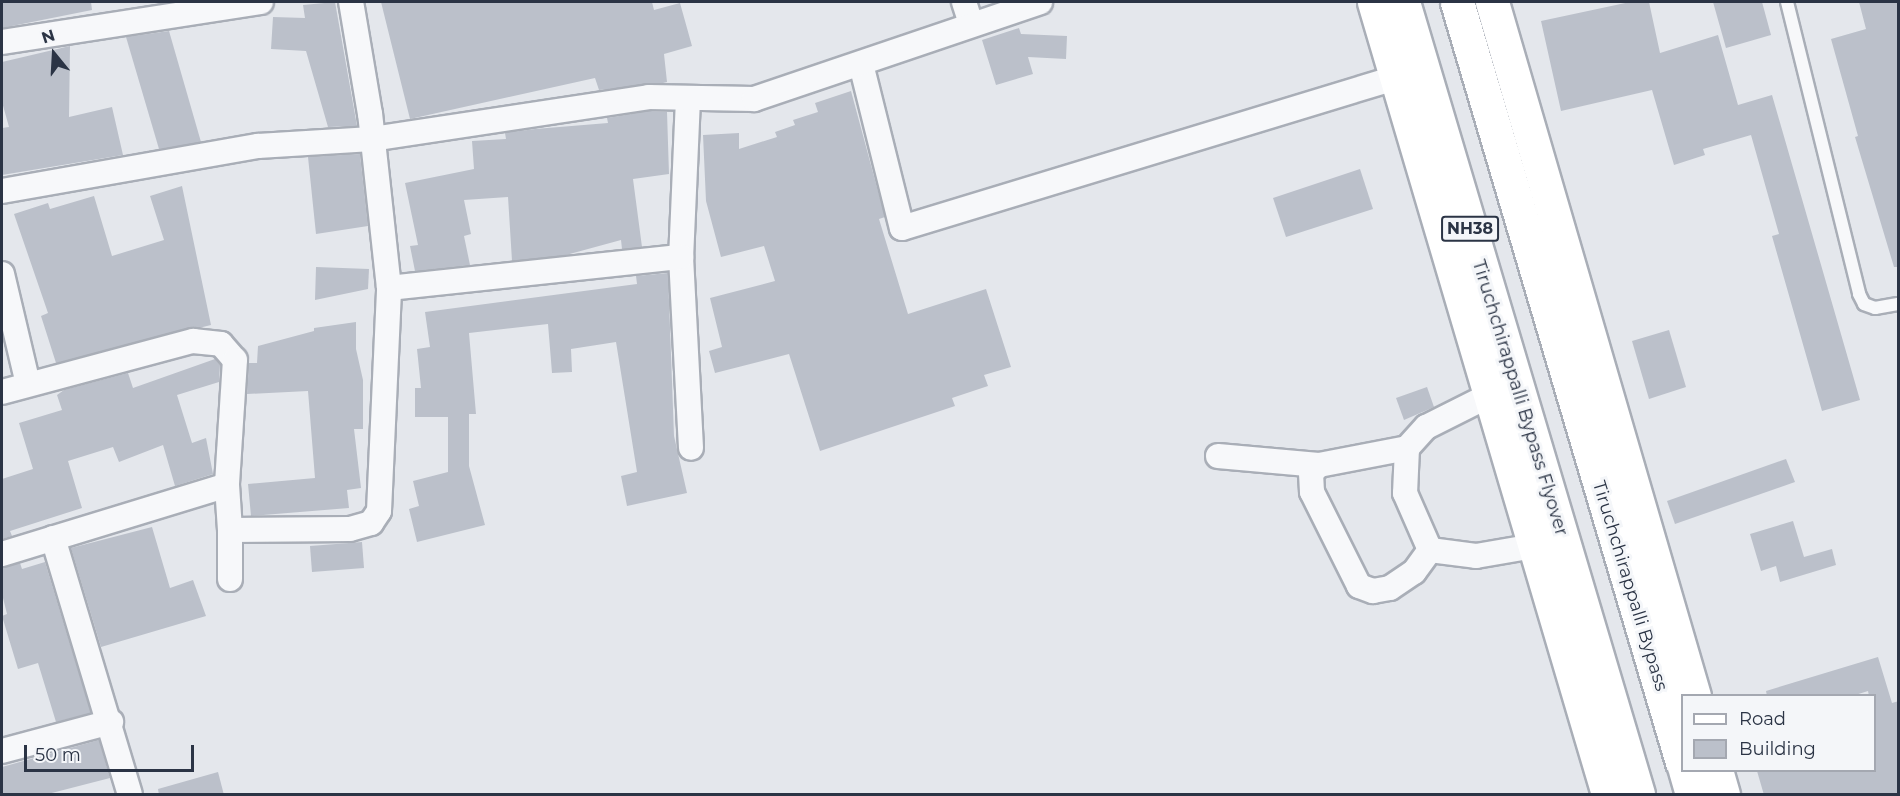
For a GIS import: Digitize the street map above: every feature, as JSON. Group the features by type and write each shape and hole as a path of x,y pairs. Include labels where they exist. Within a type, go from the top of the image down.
{"main road":[{"path":"1374,2 1398,77 1488,396 1606,784 1632,795"},
{"name":"Tiruchchirappalli Bypass Flyover","path":"1403,2 1638,795"},
{"name":"Tiruchchirappalli Bypass","path":"1457,2 1681,755"},
{"path":"1495,2 1693,694"},
{"path":"1685,772 1692,795"},
{"path":"1716,772 1723,795"}],"street":[{"path":"2,42 261,2"},
{"path":"230,530 350,529 370,523 380,511 389,288 372,139 351,2"},
{"path":"2,191 258,146 372,139 649,97 754,99 861,64 968,13 1040,2"},
{"path":"861,64 902,228 1398,77"},
{"path":"688,99 681,257 691,448"},
{"path":"389,288 681,257"},
{"path":"2,274 28,384"},
{"path":"2,392 192,341 222,344 235,360 227,485 230,579"},
{"path":"1218,456 1319,465 1407,448 1426,427 1488,396"},
{"path":"1407,448 1405,492 1430,550"},
{"path":"1319,465 1309,482 1359,586 1373,591 1390,588 1414,572 1430,550"},
{"path":"2,554 227,485"},
{"path":"53,538 111,722 130,795"},
{"path":"1430,550 1476,556 1534,546"},
{"path":"2,751 111,722"}],"lane":[{"path":"1787,2 1859,294 1864,304 1875,308 1899,304"}],"building":[{"path":"2,2 91,2 92,10 2,28"},
{"path":"335,2 357,126 328,127 306,51 271,49 273,17 305,18 303,5"},
{"path":"381,2 652,2 654,10 680,3 692,46 664,54 667,82 599,90 595,78 410,119"},
{"path":"1630,2 1649,2 1660,53 1718,35 1738,105 1772,95 1860,400 1822,411 1772,236 1779,234 1751,135 1703,149 1705,155 1674,165 1652,90 1561,111 1541,21"},
{"path":"1713,2 1762,2 1771,35 1726,48"},
{"path":"1859,2 1899,2 1899,267 1894,267 1855,137 1858,136 1831,39 1866,29"},
{"path":"1019,28 1021,34 1067,36 1066,59 1028,57 1033,74 996,85 982,40"},
{"path":"169,31 201,142 159,149 126,37"},
{"path":"70,46 69,117 112,107 123,155 2,175 2,128 9,127 2,102 2,62"},
{"path":"851,91 885,217 879,219 908,314 986,289 1011,367 984,375 988,386 952,398 955,406 820,451 789,354 715,373 709,351 722,347 710,298 775,281 764,246 721,257 706,201 703,135 739,133 739,149 777,137 775,132 795,125 793,120 818,112 815,103"},
{"path":"650,111 667,112 669,174 633,179 642,247 622,249 621,240 566,255 512,261 508,197 464,200 471,234 464,236 470,265 415,271 410,246 418,245 405,183 474,169 472,141 506,139 505,133 535,129 608,123 607,118"},
{"path":"360,154 368,226 316,234 308,157"},
{"path":"1360,169 1373,209 1286,237 1273,198"},
{"path":"182,186 211,325 56,363 41,316 48,313 14,214 48,203 50,209 94,196 112,256 164,240 150,196"},
{"path":"316,267 369,269 368,289 315,300"},
{"path":"668,273 674,436 687,493 627,506 621,476 637,472 616,342 571,349 572,372 552,373 548,324 469,333 476,414 469,414 469,466 485,525 417,542 409,509 419,506 413,481 448,472 448,417 415,417 415,388 421,388 417,349 430,347 425,312 637,284 636,276"},
{"path":"356,322 356,349 363,380 363,429 354,429 361,488 347,490 349,508 251,516 248,484 315,478 308,391 247,394 249,363 257,363 258,346 314,331 314,328"},
{"path":"1669,330 1686,387 1649,399 1632,341"},
{"path":"215,359 220,365 219,382 177,395 192,443 206,438 213,474 175,486 163,445 119,462 113,447 68,461 82,508 10,531 12,536 2,539 2,479 33,469 19,423 62,410 57,395 64,390 128,373 133,388"},
{"path":"1427,387 1434,407 1404,420 1396,398"},
{"path":"1786,459 1795,482 1675,524 1667,501"},
{"path":"1793,521 1804,557 1832,549 1836,565 1780,582 1776,566 1761,571 1750,534"},
{"path":"152,527 170,588 193,580 206,616 101,647 71,548"},
{"path":"362,542 364,568 312,572 310,546"},
{"path":"45,562 91,713 56,722 38,663 18,669 2,616 7,614 2,594 2,568 20,563 22,569"},
{"path":"1878,657 1892,703 1899,701 1899,795 1764,795 1757,772 1876,772 1876,694 1869,694 1868,691 1858,694 1767,694 1766,691"},
{"path":"99,740 110,778 44,795 2,795 2,767"},
{"path":"218,772 224,795 159,795 158,789"}]}
